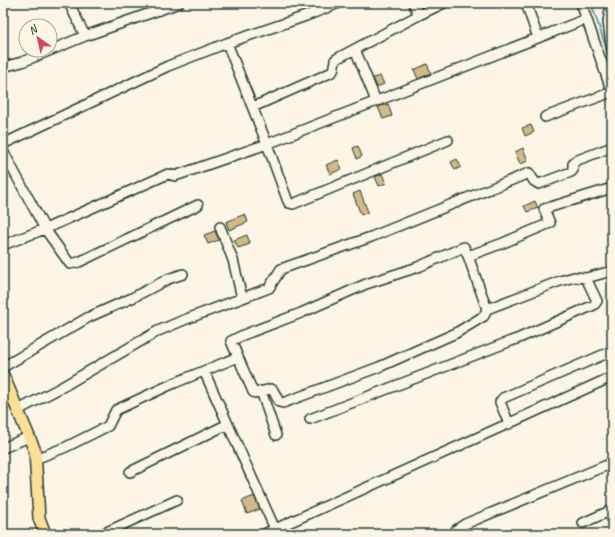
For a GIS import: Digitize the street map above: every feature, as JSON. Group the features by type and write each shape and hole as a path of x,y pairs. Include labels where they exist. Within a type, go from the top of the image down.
{"main road":[{"path":"3,375 35,451 39,518 45,534"}],"street":[{"path":"69,3 85,36"},
{"path":"3,67 22,62 85,36 179,3"},
{"path":"3,144 168,66 339,3"},
{"path":"413,3 419,15"},
{"path":"253,107 330,73 333,71 335,60 338,58 444,3"},
{"path":"526,3 538,38"},
{"path":"545,117 612,92 580,3"},
{"path":"611,3 608,22 612,52"},
{"path":"3,245 45,229 168,174 175,176 267,144 586,19"},
{"path":"227,43 289,203 293,204 448,140"},
{"path":"355,49 376,101"},
{"path":"18,410 62,387 158,331 269,288 281,270 378,234 529,173 536,184 545,182 571,172 575,161 612,148"},
{"path":"3,152 45,229 70,264 74,264 198,205"},
{"path":"468,256 503,243 550,222 544,209 612,188"},
{"path":"220,227 233,260 242,298"},
{"path":"464,247 487,309 484,316 456,333 379,367 283,403 279,402 271,389 255,393 253,392 231,341 301,313 366,284 418,267 464,247"},
{"path":"487,309 560,281 574,277 586,278 612,271"},
{"path":"3,367 89,317 132,298 168,279 182,274"},
{"path":"310,418 511,340 517,340 594,305 597,301 586,278"},
{"path":"508,424 500,402 503,398 612,351"},
{"path":"35,459 66,447 108,426 116,410 238,357"},
{"path":"204,371 228,424 280,530"},
{"path":"264,534 280,530 605,380"},
{"path":"261,391 276,435"},
{"path":"130,472 228,424"},
{"path":"3,448 29,437"},
{"path":"457,534 456,530 465,524 612,463"},
{"path":"102,534 115,532 177,500"},
{"path":"583,523 612,510"}],"building":[{"path":"427,64 431,73 418,79 414,70"},
{"path":"380,76 384,84 377,87 373,78"},
{"path":"388,104 392,116 383,119 378,107"},
{"path":"531,125 534,132 525,136 522,128"},
{"path":"358,146 362,156 357,159 353,148"},
{"path":"523,148 528,161 520,164 515,152"},
{"path":"457,159 461,167 455,170 451,162"},
{"path":"338,160 342,169 330,174 326,165"},
{"path":"382,174 386,183 379,186 375,177"},
{"path":"360,191 368,212 361,215 353,194"},
{"path":"535,201 538,208 527,212 524,206"},
{"path":"245,214 248,222 229,230 226,222"},
{"path":"215,231 219,240 208,244 204,235"},
{"path":"247,235 250,244 238,248 234,240"},
{"path":"254,496 260,509 247,514 242,501"}],"waterway":[{"path":"591,3 612,65"}]}
